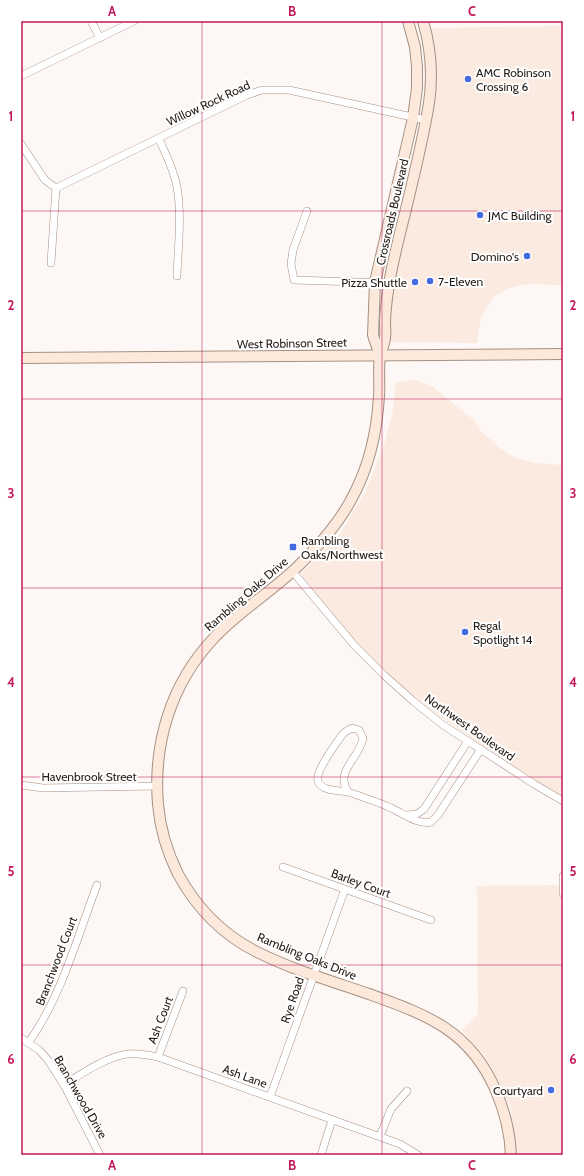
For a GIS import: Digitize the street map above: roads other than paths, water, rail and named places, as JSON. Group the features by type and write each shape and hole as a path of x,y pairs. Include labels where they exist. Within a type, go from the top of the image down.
{"street":[{"path":"91,21 100,38"},
{"path":"21,76 134,21"},
{"name":"Crossroads Boulevard","path":"380,356 372,335 375,282 413,118 417,88 415,47 408,21"},
{"name":"Crossroads Boulevard","path":"380,356 385,339 385,322 389,283 426,120 432,85 431,68 423,21"},
{"name":"Willow Rock Road","path":"56,188 247,95 262,90 289,90 426,120"},
{"path":"159,139 171,165 179,199 180,212 177,276"},
{"path":"21,144 43,176 56,188 51,263"},
{"path":"307,211 293,250 291,264 294,280 389,283"},
{"name":"West Robinson Street","path":"21,358 563,354"},
{"name":"Rambling Oaks Drive","path":"380,356 379,400 372,450 351,500 336,524 293,572 214,638 187,675 174,700 161,740 158,756 158,809 167,846 189,894 222,929 256,952 313,975 420,1013 454,1034 464,1043 474,1053 484,1067 499,1096 508,1124 511,1155"},
{"name":"Northwest Boulevard","path":"293,572 337,626 384,675 443,725 563,801"},
{"path":"348,792 343,783 344,774 360,748 363,738 359,730 352,728 342,735 318,774 317,779 322,786 327,789 348,792 392,808 423,822 431,822 434,820 480,749"},
{"path":"407,815 417,814 424,809 468,741"},
{"name":"Havenbrook Street","path":"21,785 43,788 157,786"},
{"name":"Barley Court","path":"284,867 431,920"},
{"path":"563,876 563,893"},
{"name":"Branchwood Court","path":"29,1042 47,1015 56,995 97,885"},
{"name":"Rye Road","path":"270,1097 345,889"},
{"name":"Ash Court","path":"158,1057 183,991"},
{"name":"Branchwood Drive","path":"21,1038 29,1042 48,1060 64,1085 100,1155"},
{"name":"Ash Lane","path":"64,1085 98,1065 119,1056 138,1054 158,1057 380,1136 400,1144 418,1155"},
{"path":"380,1136 391,1109 407,1091"},
{"path":"321,1155 332,1120"}],"place":[{"name":"AMC Robinson Crossing 6","path":"468,79"},
{"name":"JMC Building","path":"480,215"},
{"name":"Domino's","path":"527,256"},
{"name":"7-Eleven","path":"430,281"},
{"name":"Pizza Shuttle","path":"415,282"},
{"name":"Rambling Oaks/Northwest","path":"293,547"},
{"name":"Regal Spotlight 14","path":"465,632"},
{"name":"Courtyard","path":"551,1090"}]}
